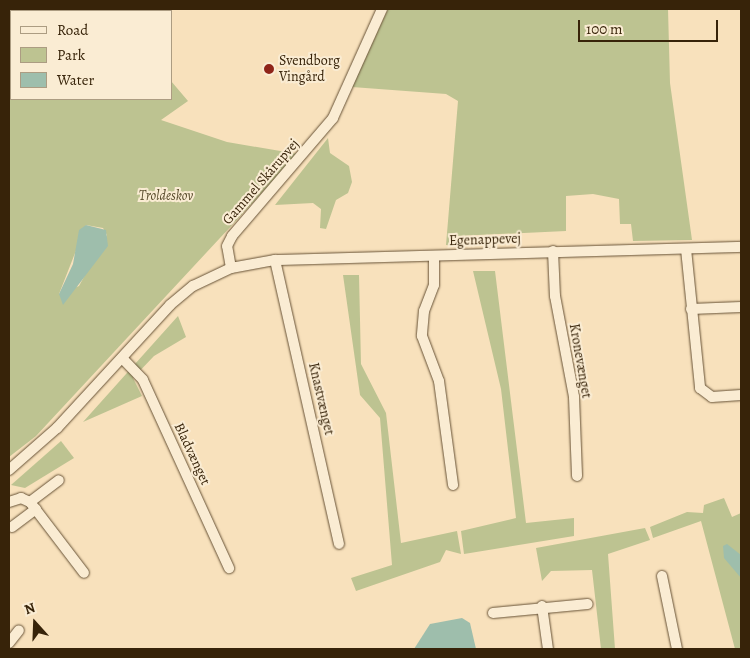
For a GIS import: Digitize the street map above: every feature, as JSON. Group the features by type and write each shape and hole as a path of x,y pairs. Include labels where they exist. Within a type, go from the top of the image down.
{"street":[{"name":"Gammel Skårupvej","path":"231,268 227,246 232,236 333,118 382,9"},
{"name":"Egenappevej","path":"231,268 275,260 741,247"},
{"path":"686,248 700,388 712,397 741,396"},
{"name":"Kronevænget","path":"553,252 555,296 574,397 577,476"},
{"path":"434,256 434,285 424,311 422,336 439,381 453,485"},
{"name":"Knastvænget","path":"275,260 339,544"},
{"path":"9,470 57,428 193,286 231,268"},
{"path":"691,309 741,307"},
{"name":"Bladvænget","path":"122,358 143,380 229,568"},
{"path":"12,527 59,480"},
{"path":"9,502 21,498 33,506 84,573"},
{"path":"662,576 677,649"},
{"path":"493,613 542,606 588,604"},
{"path":"542,606 548,649"},
{"path":"9,643 19,630"}],"green space":[{"name":"Troldeskov","path":"9,9 112,9 10,10 10,100 172,100 172,82 188,101 161,120 227,142 298,154 36,436 9,457","holes":["86,225 103,228 107,235 79,286 59,294"]},
{"path":"388,9 668,9 670,83 692,240 633,241 631,224 620,224 619,199 593,194 566,196 566,231 456,236 455,246 446,245 458,101 446,94 352,87"},
{"path":"328,138 330,153 349,166 352,182 348,193 336,200 326,229 320,228 321,209 313,203 275,205"},
{"path":"473,271 495,271 526,523 574,518 574,536 464,554 461,531 516,518 501,389"},
{"path":"343,275 359,275 361,364 386,413 401,543 457,531 461,554 446,550 440,562 356,591 351,578 392,565 380,418 360,395"},
{"path":"178,316 186,337 154,356 133,378 142,396 83,422"},
{"path":"61,441 74,458 25,488 11,485"},
{"path":"724,498 732,517 741,513 741,649 735,649 701,521 653,538 650,527 687,512 703,513 704,505"},
{"path":"645,528 650,540 608,554 615,649 601,649 592,570 551,571 542,581 536,548"}],"water":[{"path":"86,225 106,230 108,246 63,305 59,294 73,264 79,230"},
{"path":"727,544 741,555 741,578 724,558 723,546"},
{"path":"462,618 470,623 476,649 414,649 430,624"}],"place":[{"name":"Svendborg Vingård","path":"269,69"}]}
